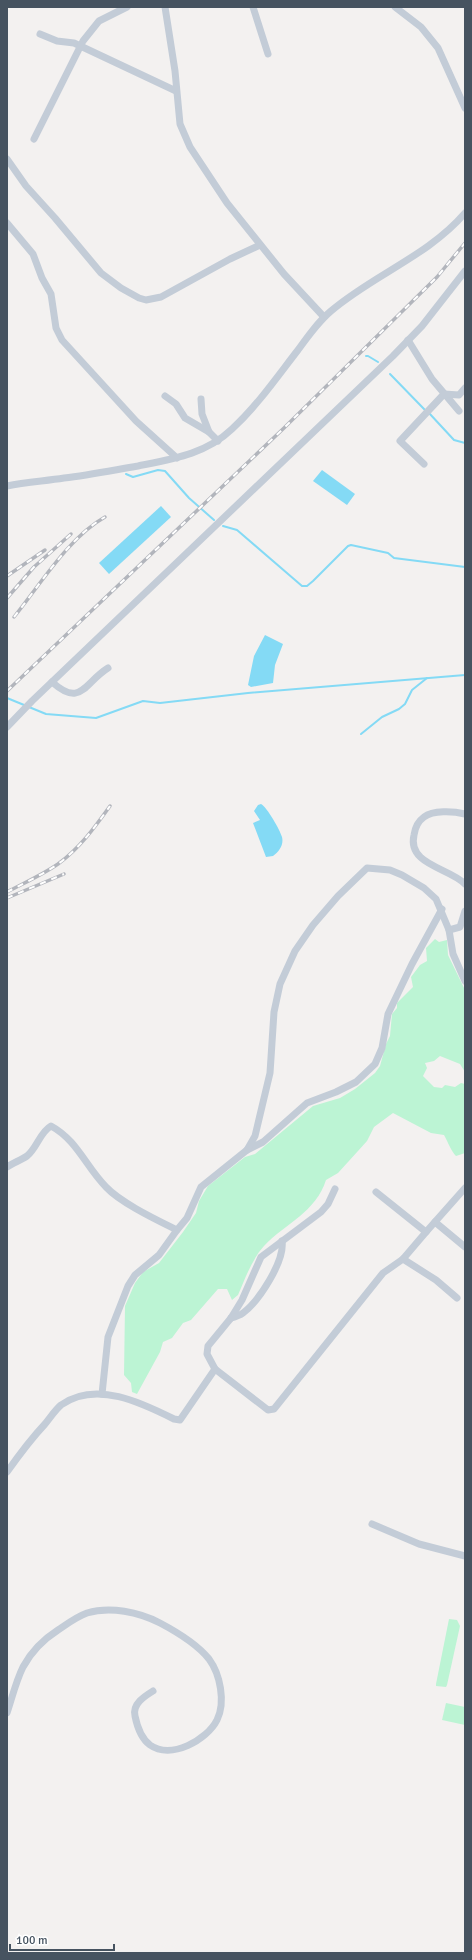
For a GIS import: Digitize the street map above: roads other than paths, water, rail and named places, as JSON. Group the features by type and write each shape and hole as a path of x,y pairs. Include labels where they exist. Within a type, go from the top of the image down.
{"street":[{"path":"34,139 80,46 99,21 128,7"},
{"path":"165,7 180,124 190,147 227,203 260,245 324,317"},
{"path":"253,7 268,54"},
{"path":"395,7 421,27 438,48 465,108"},
{"path":"40,34 57,41 74,43 176,91"},
{"path":"7,159 26,186 101,273 121,288 139,298 146,300 161,297 230,259 260,245"},
{"path":"7,486 90,475 177,458 206,448 218,441 244,417 324,317 350,296 412,258 446,232 465,213"},
{"path":"7,223 33,254 42,278 49,288 56,328 62,340 136,421 177,458"},
{"path":"7,727 32,701 408,340 465,271"},
{"path":"408,340 432,378 459,411"},
{"path":"444,394 459,395 465,388"},
{"path":"424,464 400,441 444,394"},
{"path":"165,396 176,404 185,418 209,432 218,441"},
{"path":"201,399 202,414 209,432"},
{"path":"52,682 64,692 74,694 86,687 108,668"},
{"path":"465,814 433,812 426,815 419,821 413,844 415,852 420,857 453,874 465,884"},
{"path":"247,1150 255,1136 270,1074 274,1012 280,984 295,951 312,925 338,896 367,868 390,870 402,875 424,888 436,899 442,910 449,930 453,954 465,981"},
{"path":"102,1394 108,1337 128,1286 135,1275 159,1255 187,1218 201,1187 247,1150 263,1142 307,1103 336,1092 356,1082 375,1064 382,1048 388,1014 412,964 442,910"},
{"path":"449,930 463,928 465,911"},
{"path":"7,1167 27,1156 38,1143 45,1129 51,1126 62,1133 78,1149 106,1188 125,1201 177,1230"},
{"path":"335,1189 328,1204 321,1212 261,1257 231,1318 208,1346 207,1354 215,1369 268,1410 274,1409 383,1273 404,1259 465,1188"},
{"path":"376,1192 426,1232"},
{"path":"435,1222 465,1247"},
{"path":"231,1318 241,1315 249,1308 270,1278 281,1255 282,1241"},
{"path":"404,1259 436,1280 457,1298"},
{"path":"7,1472 25,1447 61,1405 77,1398 102,1394 140,1402 174,1419 180,1420 215,1369"},
{"path":"372,1524 419,1544 465,1556"},
{"path":"7,1713 23,1668 34,1651 49,1636 68,1623 83,1615 96,1611 121,1611 145,1616 168,1627 205,1655 213,1667 220,1684 221,1703 218,1719 202,1736 188,1745 166,1750 155,1748 144,1738 134,1713 135,1708 142,1699 153,1691"}],"water":[{"path":"322,470 355,494 347,505 313,481"},
{"path":"161,506 171,517 109,574 99,563"},
{"path":"265,635 283,644 275,665 273,683 251,687 248,685 254,656"},
{"path":"261,804 267,809 282,837 280,848 273,856 266,857 253,823 260,820 254,811 258,805"}],"waterway":[{"path":"366,356 378,362"},
{"path":"390,374 425,410"},
{"path":"429,413 454,440 465,443"},
{"path":"126,474 133,477 158,470 165,471 189,498 214,520"},
{"path":"223,526 237,530 302,586 307,586 313,581 348,546 351,545 388,553 394,558 465,567"},
{"path":"7,698 46,714 96,718 143,701 160,703 248,693 465,675"},
{"path":"361,734 382,717 399,709 405,704 412,690 427,678"}],"railway":[{"path":"7,691 284,428 437,277 465,243"},
{"path":"14,617 67,549 92,526 105,517"},
{"path":"7,598 34,567 71,534"},
{"path":"7,576 45,550"},
{"path":"7,892 46,872 66,858 87,837 110,806"},
{"path":"7,898 64,874"}]}
